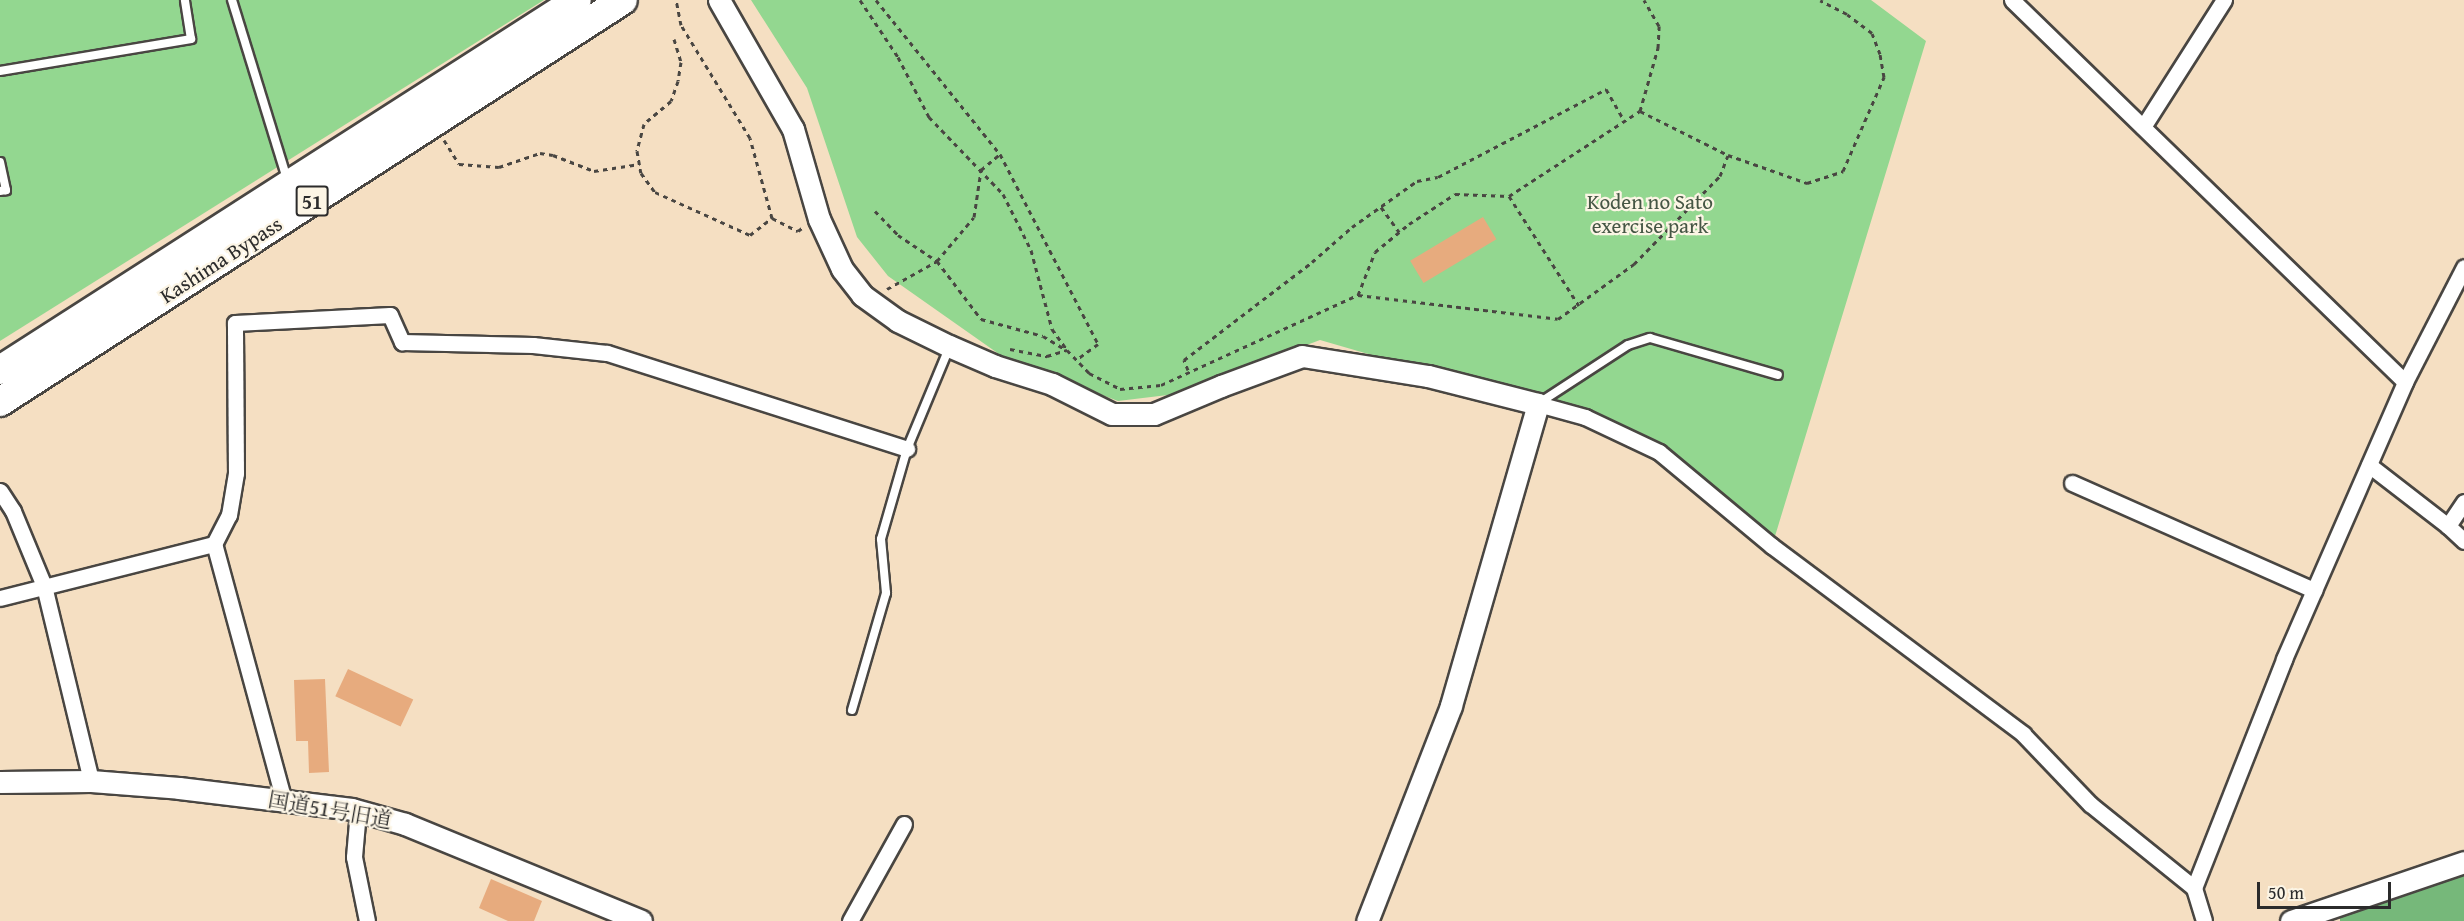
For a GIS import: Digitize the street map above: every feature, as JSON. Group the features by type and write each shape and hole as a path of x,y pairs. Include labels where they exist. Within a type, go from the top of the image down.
{"highway":[{"name":"Kashima Bypass","path":"0,370 577,0"},
{"name":"Kashima Bypass","path":"0,402 623,0"}],"street":[{"path":"719,0 793,129 819,219 842,269 862,295 898,321 995,366 1052,384 1112,414 1154,414 1221,386 1302,357 1428,376 1585,417 1659,452 1772,546 2024,734 2090,804 2194,888 2204,921"},
{"path":"2012,0 2405,382"},
{"path":"2143,127 2224,0"},
{"path":"2194,888 2314,590 2405,382 2464,267"},
{"path":"284,801 214,544 229,515 236,472 235,323 390,315 402,342 533,345 607,353 907,449"},
{"path":"1367,921 1451,706 1538,404"},
{"path":"2369,465 2464,541"},
{"path":"2072,483 2314,590"},
{"path":"0,491 13,511 44,586 91,781"},
{"path":"2448,526 2464,502"},
{"path":"0,598 214,544"},
{"name":"国道51号旧道","path":"0,783 91,781 358,811 405,824 641,921"},
{"path":"358,811 354,857 367,921"},
{"path":"850,921 904,824"},
{"path":"2291,921 2464,862"}],"lane":[{"path":"0,71 191,39 185,0"},
{"path":"232,0 286,170 287,184"},
{"path":"0,162 6,190 0,191"},
{"path":"1538,404 1628,345 1650,338 1778,375"},
{"path":"852,710 886,593 881,539 907,449 949,346"}],"path":[{"path":"676,0 681,25 750,138 772,218 798,231 808,223"},
{"path":"860,0 898,57 929,117 1003,194 1026,241 1052,329 1066,350 1089,373 1120,389 1161,385 1188,370 1358,295 1558,319 1634,264 1720,176 1728,155"},
{"path":"876,0 1000,154 1098,344 1076,360"},
{"path":"1358,295 1375,252 1399,232 1455,195 1509,196 1640,111 1658,48 1659,26 1644,0"},
{"path":"1640,111 1728,155 1807,183 1843,171 1884,77 1880,54 1872,33 1847,14 1820,0"},
{"path":"674,39 681,62 678,81 671,101 644,124 637,152 641,173 654,192 750,235 772,218"},
{"path":"1188,370 1184,360 1417,181 1438,177 1606,89 1624,120"},
{"path":"442,136 459,164 499,166 540,153 553,155 594,171 639,164"},
{"path":"895,296 885,290 937,261 974,217 981,170 1000,154"},
{"path":"1509,196 1579,306"},
{"path":"1381,207 1399,232"},
{"path":"875,211 898,235 937,261 981,319 1043,336 1066,350"},
{"path":"999,347 1047,356 1066,350"}],"green space":[{"path":"0,0 544,0 0,341"},
{"name":"Koden no Sato exercise park","path":"751,0 1871,0 1926,41 1772,546 1659,452 1585,417 1320,340 1176,394 1118,401 1006,359 888,276 857,237 807,88"},
{"path":"2464,871 2464,921 2340,921 2340,911"}],"building":[{"path":"1483,217 1496,239 1424,283 1410,261"},
{"path":"348,669 413,699 401,727 335,696"},
{"path":"325,679 329,772 309,773 308,741 296,741 294,680"},
{"path":"491,879 542,901 534,921 508,921 479,908"}]}
